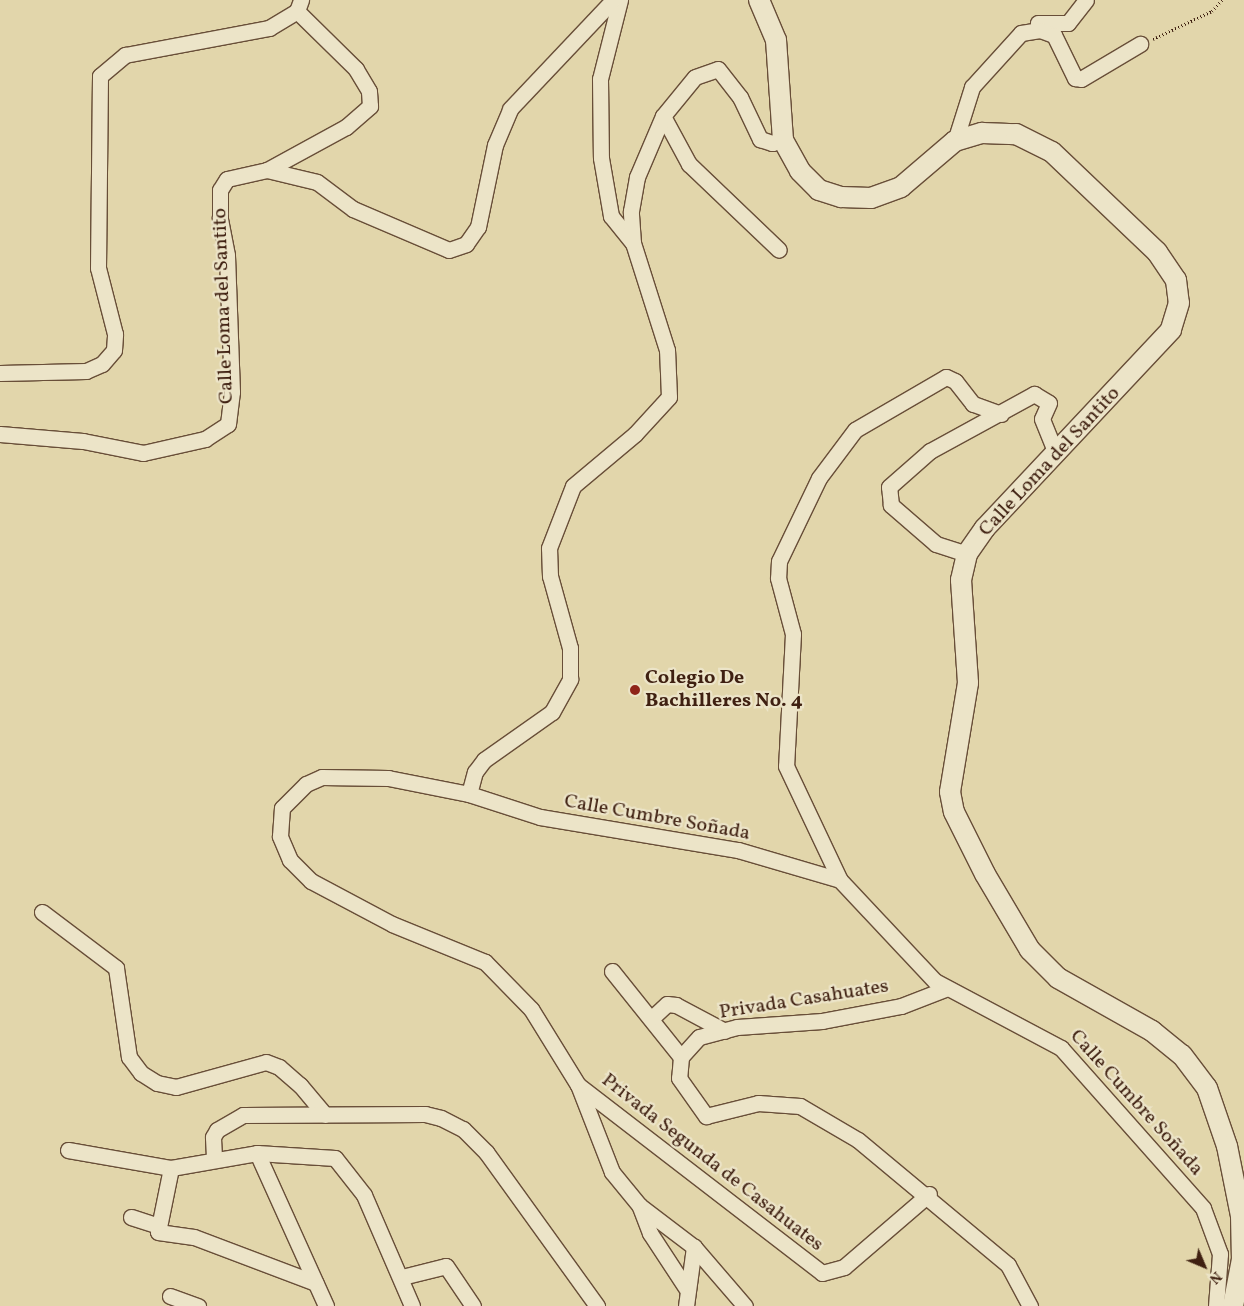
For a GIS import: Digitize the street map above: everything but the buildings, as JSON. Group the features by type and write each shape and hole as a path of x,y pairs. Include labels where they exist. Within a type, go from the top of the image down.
{"main road":[{"name":"Calle Loma del Santito","path":"759,0 776,40 783,140 800,171 818,190 841,197 871,198 901,186 955,141 982,132 1016,134 1052,152 1157,252 1176,280 1179,302 1171,330 985,528 967,554 961,580 968,683 950,792 954,812 1030,950 1058,978 1152,1031 1182,1055 1207,1088 1227,1146 1241,1216 1242,1259 1233,1306"}],"street":[{"name":"Calle Loma del Santito","path":"0,434 83,441 143,453 206,439 228,424 232,392 220,190 228,179 267,170 317,182 353,209 449,250 466,244 481,218 495,145 510,109 613,0"},
{"path":"620,0 600,80 601,158 611,216 634,243"},
{"path":"1040,30 1038,23 1068,23 1086,0"},
{"path":"0,373 86,371 102,364 114,350 115,334 98,268 100,76 125,55 269,28 299,6 356,69 369,90 370,106 346,127 267,170"},
{"path":"955,141 972,87 1021,33 1040,30 1054,35 1075,78 1081,79 1140,44"},
{"path":"469,794 475,772 484,760 552,712 570,679 570,648 550,576 549,548 573,486 641,428 669,397 666,350 634,243 631,211 637,177 663,116 695,77 718,69 740,97 760,139 772,143 783,140"},
{"path":"663,116 689,164 779,250"},
{"name":"Calle Cumbre Soñada","path":"1002,414 973,404 955,381 946,377 855,430 819,478 779,561 778,578 793,634 786,766 840,880 945,989 1055,1043 1160,1156 1203,1208 1212,1228 1220,1254 1216,1306"},
{"path":"967,554 936,544 891,505 889,487 930,451 1002,414 1022,398 1040,396 1049,403 1042,419 1056,454"},
{"name":"Calle Cumbre Soñada","path":"578,1085 531,1008 485,962 392,924 311,881 290,860 280,836 282,808 306,784 322,777 388,778 469,794 540,817 738,850 840,880"},
{"path":"42,912 116,968 129,1057 141,1073 157,1084 176,1087 266,1062 279,1067 300,1085 325,1115"},
{"path":"612,971 652,1017 681,1057 679,1078 706,1116 758,1103 800,1106 858,1140 929,1194 1008,1265 1030,1306"},
{"name":"Privada Casahuates","path":"681,1057 699,1037 725,1031 822,1021 901,1006 945,989"},
{"path":"652,1017 667,1004 676,1005 725,1031"},
{"path":"578,1085 612,1172 639,1205 694,1247 745,1306"},
{"name":"Privada Segunda de Casahuates","path":"578,1085 822,1273 844,1267 929,1194"},
{"path":"214,1157 212,1137 217,1130 243,1115 425,1114 463,1129 510,1183 596,1306"},
{"path":"68,1150 170,1168 214,1157 257,1153 335,1158 364,1195 402,1277 412,1306"},
{"path":"257,1153 326,1306"},
{"path":"158,1229 170,1168"},
{"path":"639,1205 650,1233 686,1288"},
{"path":"131,1217 158,1229 194,1237 316,1284"},
{"path":"686,1306 686,1288 694,1247"},
{"path":"402,1277 446,1266 451,1270 473,1306"},
{"path":"170,1296 198,1306"}],"path":[{"path":"1140,44 1212,11 1222,0"}],"place":[{"name":"Colegio De Bachilleres No. 4","path":"635,690"}]}
